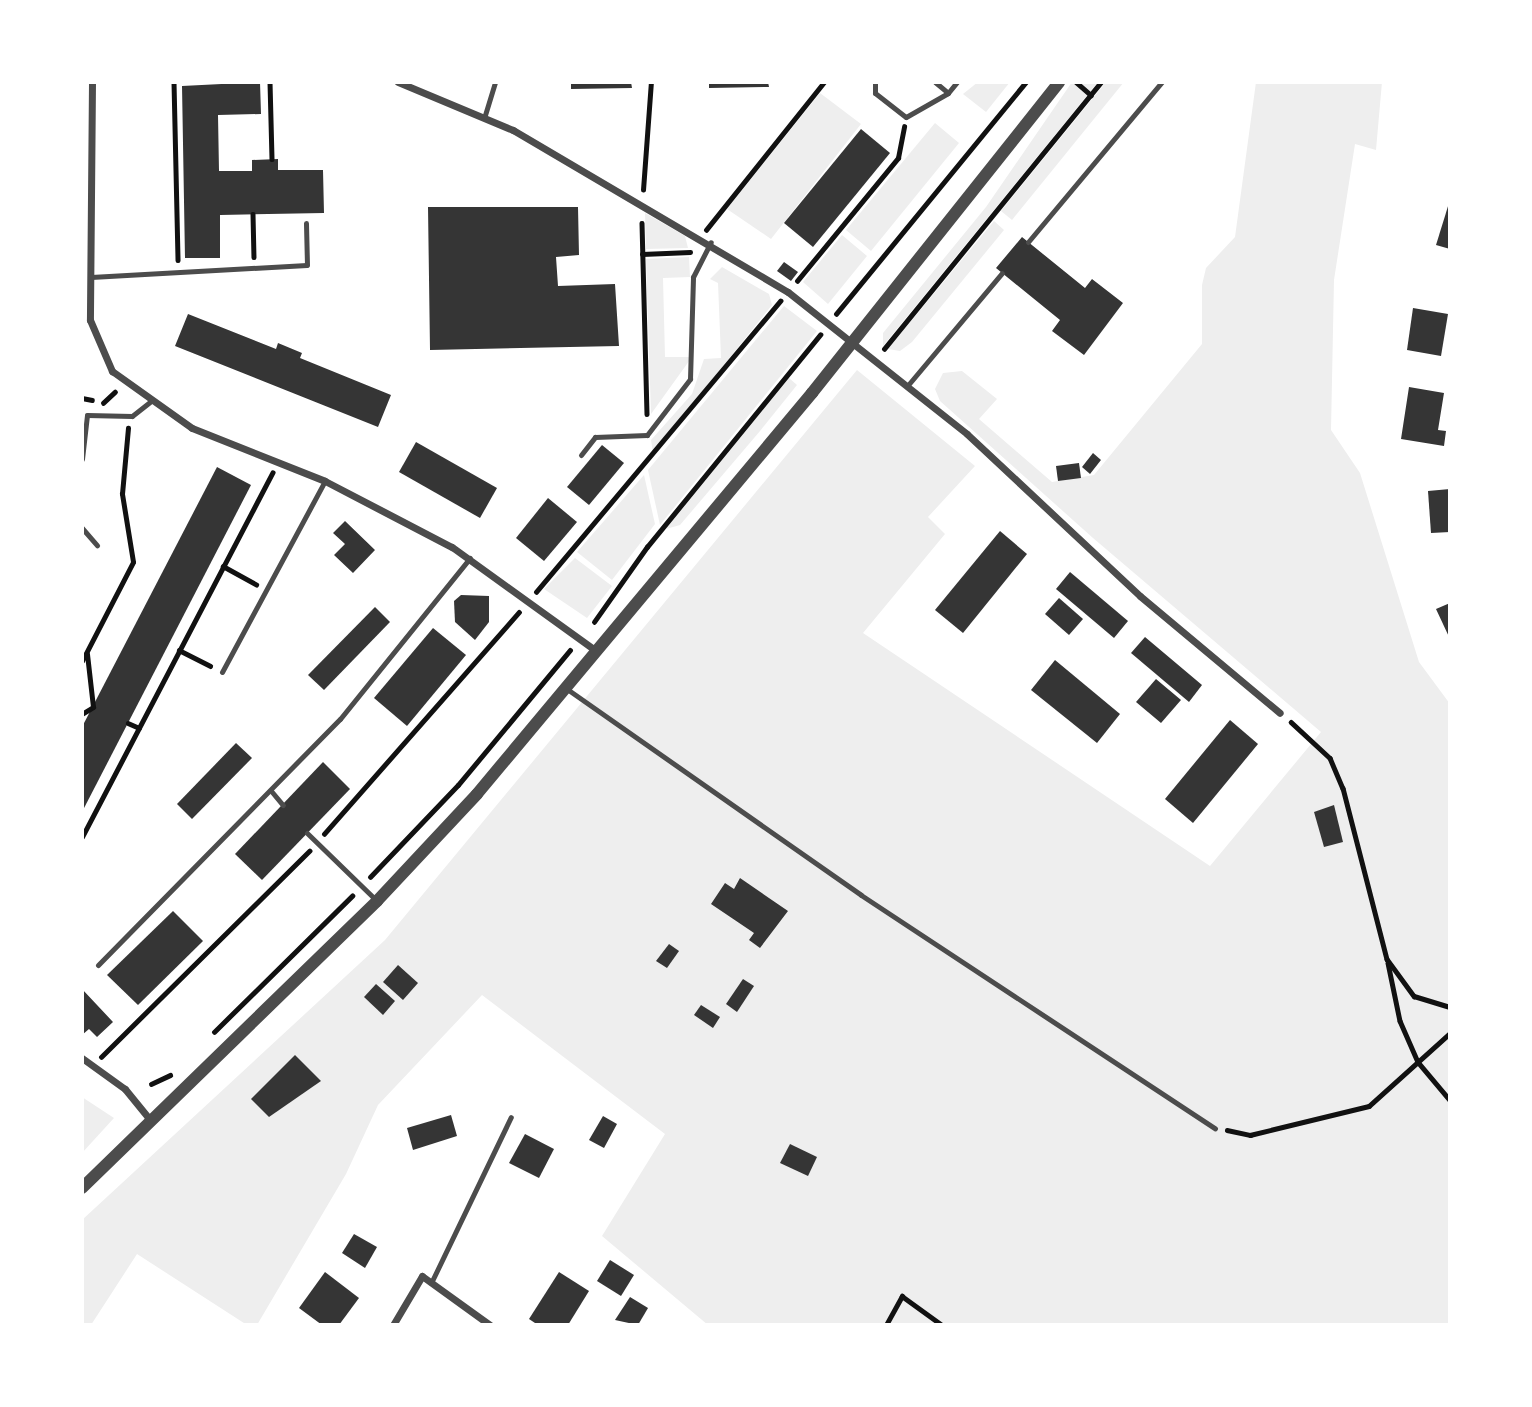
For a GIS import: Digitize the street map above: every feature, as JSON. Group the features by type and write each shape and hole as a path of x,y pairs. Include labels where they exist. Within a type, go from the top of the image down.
{"street":[{"path":"92,82 92,330 105,362 150,402 192,428 325,481 470,558 594,650"},
{"path":"398,82 485,115 711,242 830,322 877,358 1140,596 1280,713"},
{"path":"82,1188 377,901 477,794 853,340 1059,82"},
{"path":"82,1058 125,1088 151,1121"},
{"path":"393,1325 422,1276 490,1325"}],"lane":[{"path":"485,115 495,82"},
{"path":"875,82 875,93 906,117 948,93 957,82"},
{"path":"935,82 948,93"},
{"path":"1028,242 1162,82"},
{"path":"91,277 307,265 306,223"},
{"path":"581,455 595,437 647,435 695,366 693,276 711,242"},
{"path":"908,386 1002,273"},
{"path":"82,459 87,415 129,416 150,402"},
{"path":"222,672 325,481"},
{"path":"82,528 97,545"},
{"path":"99,965 272,792 470,558"},
{"path":"564,687 861,895 1215,1128"},
{"path":"272,792 282,805"},
{"path":"307,833 377,901"},
{"path":"431,1283 511,1117"}],"path":[{"path":"174,82 178,273"},
{"path":"270,82 272,159"},
{"path":"649,464 642,203 651,82"},
{"path":"702,237 824,82"},
{"path":"210,1036 362,886 580,640 647,547 1026,82"},
{"path":"1076,82 1091,95"},
{"path":"877,358 1101,82"},
{"path":"253,214 255,269"},
{"path":"642,254 704,252"},
{"path":"102,404 116,392"},
{"path":"82,661 134,562 122,494 129,416"},
{"path":"82,837 272,473"},
{"path":"223,566 265,589"},
{"path":"179,650 222,672"},
{"path":"82,713 93,707 87,653"},
{"path":"1280,713 1330,758 1387,959 1400,1021 1418,1062 1450,1100"},
{"path":"128,723 139,728"},
{"path":"1387,959 1415,996 1450,1007"},
{"path":"1215,1128 1250,1135 1369,1106 1450,1033"},
{"path":"151,1084 175,1073"},
{"path":"886,1325 902,1296 942,1325"}],"shaded area":[{"path":"978,82 1010,82 986,112 963,94"},
{"path":"1072,82 1098,82 883,346 883,333 986,207"},
{"path":"1106,82 1124,82 1012,220 1001,211"},
{"path":"1256,82 1382,82 1376,150 1355,144 1334,280 1331,430 1360,473 1419,662 1450,704 1450,1325 708,1325 602,1236 665,1134 482,995 378,1105 346,1174 257,1325 247,1325 137,1254 91,1325 82,1325 82,1220 385,940 857,370 975,466 928,517 945,534 863,633 1210,866 1321,732 1093,538 940,401 935,389 943,373 962,371 997,399 979,419 1052,482 1094,475 1202,344 1202,285 1206,268 1235,237"},
{"path":"820,93 861,124 771,239 727,209"},
{"path":"935,123 959,143 871,251 846,230"},
{"path":"645,213 685,236 688,248 646,249"},
{"path":"994,221 1004,230 912,342 900,351 888,349"},
{"path":"842,235 867,256 828,304 803,282"},
{"path":"689,257 690,277 663,278 665,357 692,357 651,414 646,259"},
{"path":"722,267 769,294 772,305 653,453 651,440 692,394 704,359 721,358 718,283 710,279"},
{"path":"784,306 817,331 660,525 648,470"},
{"path":"789,378 797,385 760,431 680,525 666,529"},
{"path":"644,475 655,524 612,580 577,552"},
{"path":"575,558 612,586 587,618 544,589"},
{"path":"82,1097 114,1118 82,1153"}],"building":[{"path":"260,82 261,114 218,115 219,171 252,171 252,160 278,159 278,170 323,170 324,213 220,215 220,258 185,258 182,86"},
{"path":"571,82 631,82 632,88 571,89"},
{"path":"709,82 768,82 769,87 709,88"},
{"path":"861,129 890,153 813,247 784,223"},
{"path":"1450,203 1450,249 1436,245"},
{"path":"428,207 578,207 579,255 556,257 558,286 615,284 619,346 430,350"},
{"path":"1022,237 1085,288 1092,279 1123,303 1084,355 1052,331 1060,320 996,268"},
{"path":"784,262 798,272 791,281 777,271"},
{"path":"1413,308 1448,314 1441,356 1407,350"},
{"path":"188,314 276,349 278,343 302,353 300,358 391,395 378,427 175,346"},
{"path":"1409,387 1444,393 1438,430 1446,431 1444,446 1401,439"},
{"path":"416,442 497,488 480,518 399,472"},
{"path":"602,445 624,463 589,505 567,487"},
{"path":"1093,453 1101,460 1090,474 1082,467"},
{"path":"1079,463 1081,478 1058,481 1056,466"},
{"path":"217,467 251,485 82,812 82,727"},
{"path":"1450,489 1450,532 1431,533 1428,491"},
{"path":"548,498 577,522 544,561 516,538"},
{"path":"345,521 375,550 353,573 334,555 345,544 333,533"},
{"path":"1000,531 1027,554 963,633 935,610"},
{"path":"1070,572 1128,621 1114,638 1056,589"},
{"path":"461,595 489,596 489,622 475,640 455,622 454,601"},
{"path":"1059,598 1083,619 1069,635 1045,614"},
{"path":"1450,603 1450,639 1436,609"},
{"path":"375,607 390,622 324,690 308,675"},
{"path":"433,628 466,655 407,726 374,698"},
{"path":"1145,637 1202,685 1189,702 1131,653"},
{"path":"1055,660 1120,714 1097,743 1031,690"},
{"path":"1156,679 1181,700 1161,723 1136,702"},
{"path":"1230,720 1258,744 1193,823 1165,799"},
{"path":"236,743 252,758 192,819 177,804"},
{"path":"323,762 350,789 262,880 235,854"},
{"path":"1334,805 1343,842 1324,847 1314,812"},
{"path":"740,878 788,911 760,948 749,940 754,933 711,904 725,883 734,889"},
{"path":"173,911 203,941 138,1005 107,975"},
{"path":"669,944 679,951 667,968 656,961"},
{"path":"398,965 418,983 403,1000 383,982"},
{"path":"743,979 754,986 737,1012 726,1004"},
{"path":"376,984 395,1001 383,1015 364,997"},
{"path":"82,989 113,1022 97,1037 89,1029 82,1035"},
{"path":"701,1005 720,1017 713,1028 694,1015"},
{"path":"295,1055 321,1081 269,1117 251,1099"},
{"path":"451,1115 457,1136 413,1150 407,1128"},
{"path":"603,1116 617,1124 604,1148 589,1140"},
{"path":"525,1134 554,1149 539,1178 509,1163"},
{"path":"790,1144 817,1157 808,1176 780,1163"},
{"path":"354,1234 377,1247 365,1268 342,1253"},
{"path":"610,1260 634,1275 621,1296 597,1281"},
{"path":"325,1272 359,1298 339,1325 322,1325 299,1308"},
{"path":"559,1272 589,1291 568,1325 538,1325 529,1319"},
{"path":"630,1297 648,1308 638,1325 615,1320"}]}
